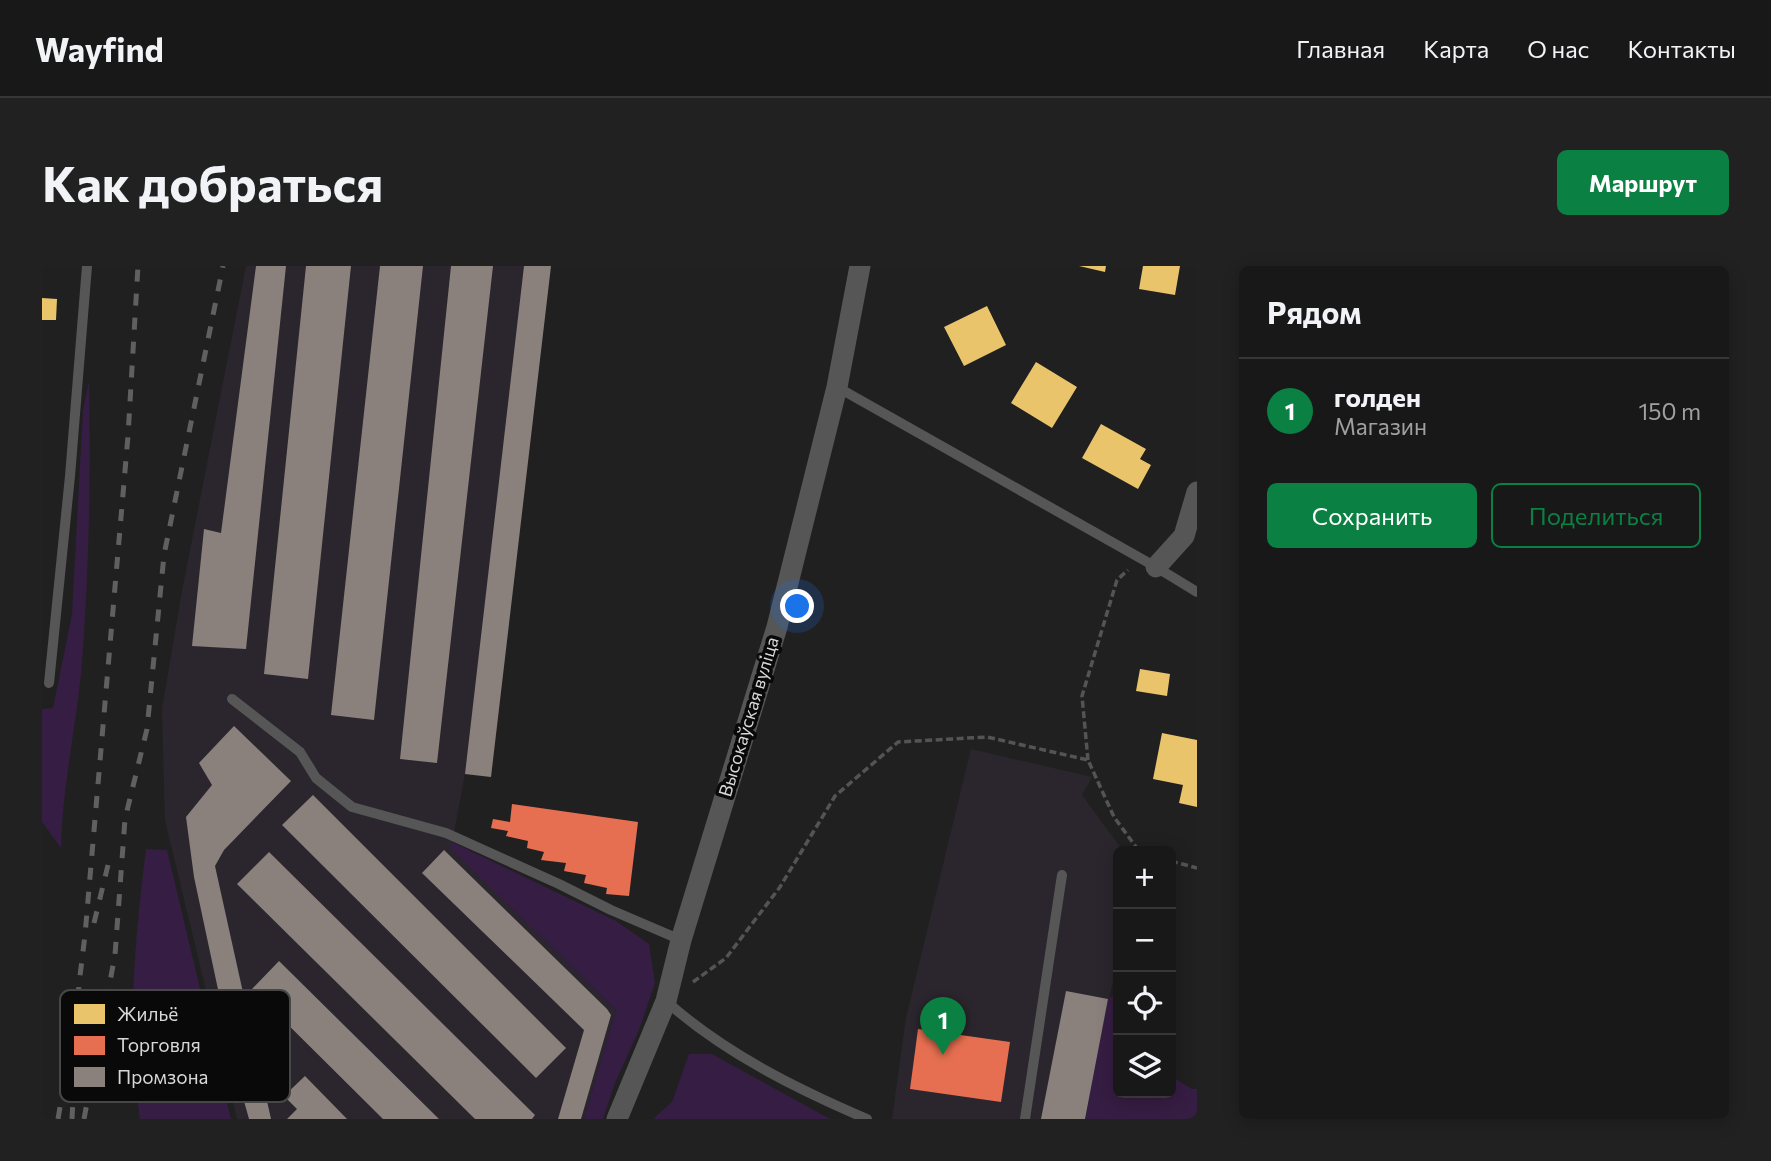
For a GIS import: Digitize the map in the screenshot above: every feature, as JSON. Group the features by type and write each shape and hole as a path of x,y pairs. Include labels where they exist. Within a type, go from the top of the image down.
{"street":[{"name":"Высокаўская вуліца","path":"617,1119 666,1001 681,940 777,627 837,387 860,266"},
{"path":"1156,567 1184,536 1197,492"}],"lane":[{"path":"49,683 70,476 87,266"},
{"path":"837,387 1197,592"},
{"path":"232,699 299,752 316,778 352,807 446,833 535,872 611,911 681,940"},
{"path":"1025,1119 1062,875"},
{"path":"666,1001 696,1028 811,1095 867,1119"}],"path":[{"path":"1135,846 1114,817 1088,761 1082,696 1117,580 1133,567 1156,567"},
{"path":"666,1001 726,958 780,887 835,796 898,742 987,737 1088,761"},
{"path":"1176,862 1197,867"}],"shaded area":[{"path":"246,266 551,266 491,777 465,774 451,848 616,1010 584,1119 237,1119 233,1102 290,1102 290,990 206,990 165,820 162,709 182,591"},
{"path":"89,381 89,528 84,637 61,848 42,822 42,709 53,708 72,614 83,410"},
{"path":"971,749 1092,777 1082,795 1119,846 1113,846 1113,982 1085,1119 892,1119 906,1018"},
{"path":"452,842 616,921 649,944 655,983 603,1119 584,1119 616,1010 450,848"},
{"path":"146,849 167,850 200,990 134,990 138,916"},
{"path":"1113,995 1113,1098 1176,1098 1176,1079 1192,1089 1197,1089 1197,1119 1085,1119 1108,999"},
{"path":"689,1054 712,1054 830,1119 653,1119 672,1102"},
{"path":"138,1102 227,1102 231,1119 140,1119"}],"building: Жильё":[{"path":"1079,266 1106,266 1105,272"},
{"path":"1143,266 1180,266 1175,295 1139,289"},
{"path":"42,298 57,299 56,320 42,320"},
{"path":"987,306 1006,345 964,366 944,327"},
{"path":"1036,362 1077,387 1052,428 1011,403"},
{"path":"1101,424 1146,449 1140,459 1151,465 1138,489 1082,458"},
{"path":"1140,669 1170,674 1167,696 1136,691"},
{"path":"1162,733 1197,740 1197,807 1179,803 1183,785 1153,779"}],"building: Торговля":[{"path":"512,804 638,822 629,896 606,894 607,888 584,883 586,875 564,871 566,863 541,860 544,852 527,848 528,841 506,836 508,831 491,828 493,819 510,822"},
{"path":"918,1029 1010,1042 1001,1102 910,1089"}],"building: Промзона":[{"path":"256,266 286,266 246,649 192,646 204,529 221,533"},
{"path":"306,266 351,266 308,679 264,674"},
{"path":"380,266 423,266 374,720 331,715"},
{"path":"451,266 493,266 437,763 400,759"},
{"path":"524,266 551,266 491,777 465,774"},
{"path":"234,726 291,781 224,850 215,866 242,990 218,990 194,877 186,817 212,785 199,763"},
{"path":"313,795 566,1048 536,1078 282,825"},
{"path":"444,850 611,1015 581,1119 558,1119 584,1030 422,873"},
{"path":"269,852 535,1115 532,1119 475,1119 237,884"},
{"path":"279,961 439,1119 383,1119 290,1027 290,990 252,989"},
{"path":"1066,991 1108,999 1085,1119 1041,1119"},
{"path":"305,1076 347,1119 287,1119 297,1109 290,1102 290,1090"},
{"path":"244,1102 267,1102 271,1119 249,1119"}],"railway":[{"path":"79,990 128,436 138,266"},
{"path":"108,990 115,955 125,819 147,729 164,555 223,266"},
{"path":"94,923 108,865"},
{"path":"58,1119 61,1102"},
{"path":"72,1119 73,1102"},
{"path":"84,1119 87,1102"}],"place":[{"name":"голден","path":"943,1055"}]}
